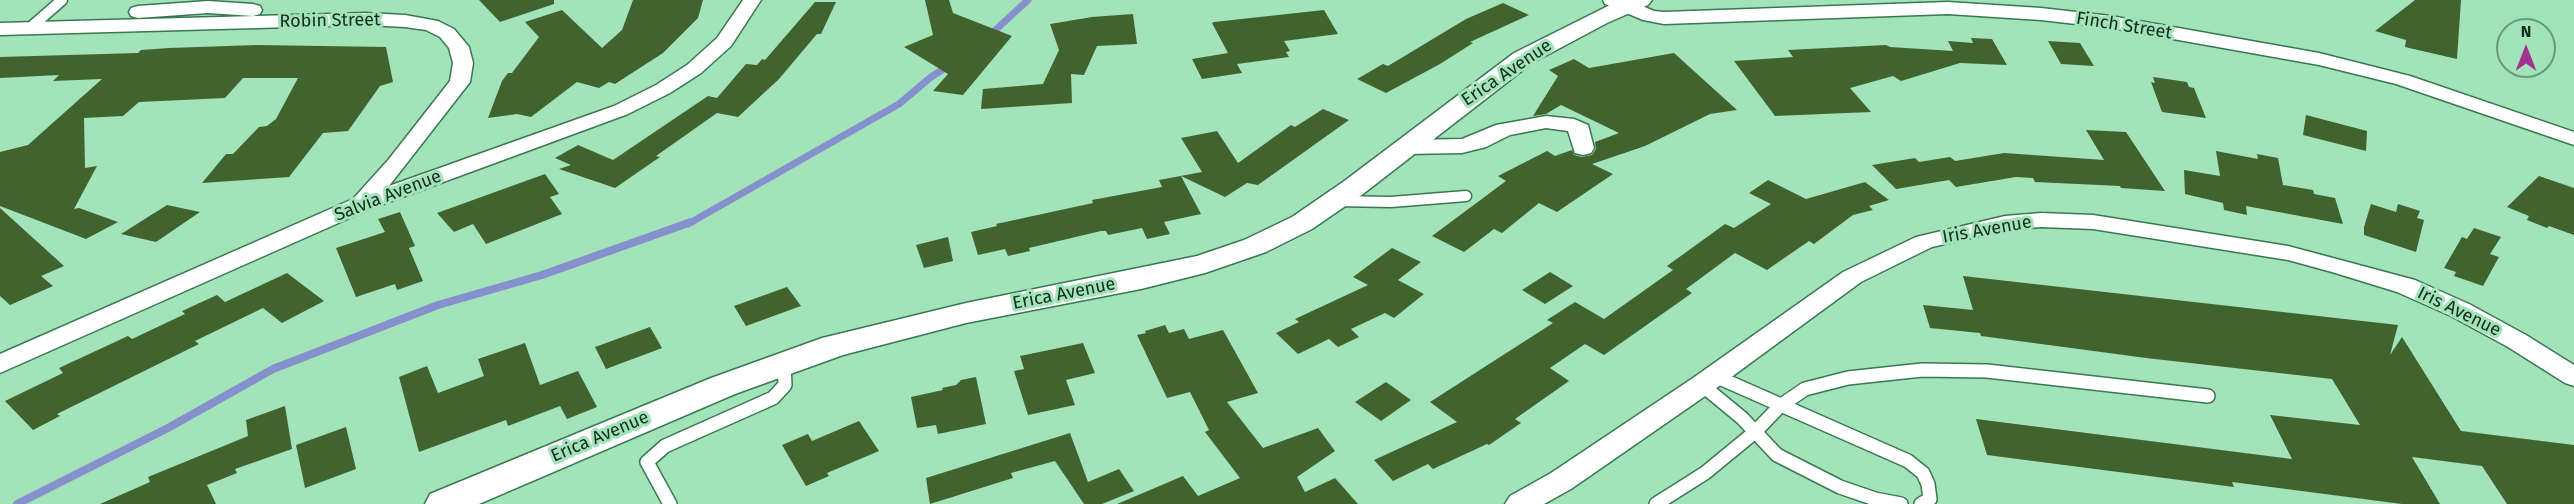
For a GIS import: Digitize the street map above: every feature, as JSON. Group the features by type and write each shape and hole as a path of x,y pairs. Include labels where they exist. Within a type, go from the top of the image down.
{"street":[{"name":"Salvia Avenue","path":"0,364 362,204 621,110 663,89 694,69 724,42 752,0"},
{"name":"Finch Street","path":"1626,2 1650,16 1664,18 1948,8 2040,14 2111,22 2319,58 2393,77 2486,106 2574,140"},
{"name":"Erica Avenue","path":"443,504 607,433 784,363 834,346 912,326 1205,264 1255,246 1302,223 1334,201 1523,58 1626,2"},
{"name":"Robin Street","path":"0,29 366,19 431,25 447,33 459,47 463,63 460,82 397,164 362,204"},
{"path":"1406,147 1462,146 1486,139 1504,130 1546,122 1574,125 1580,130 1583,148"},
{"name":"Iris Avenue","path":"1520,504 1562,481 1709,380 1852,277 1883,260 1924,242 1969,230 2041,220 2093,222 2150,229 2288,253 2340,266 2406,286 2460,310 2517,341 2574,377"}],"lane":[{"path":"30,28 62,0"},
{"path":"1334,201 1391,202 1466,196"},
{"path":"670,504 646,462 665,446 773,398 785,385 784,363"},
{"path":"1656,504 1706,473 1755,432 1780,406 1805,389 1848,378 1922,370 1987,370 2208,396"},
{"path":"1709,380 1780,406 1908,461 1923,473 1928,484 1930,499 1921,504"},
{"path":"1709,380 1777,455 1809,473 1875,499 1901,504"}],"building":[{"path":"479,0 554,0 554,4 500,22"},
{"path":"633,0 703,0 698,18 663,53 615,84 609,82 599,88 577,82 531,117 517,114 488,118 502,81 508,73 512,73 539,37 525,22 562,10 602,48 622,30"},
{"path":"925,0 949,0 953,13 1012,36 963,95 933,91 948,74 904,47 933,35"},
{"path":"2415,0 2461,0 2457,59 2405,47 2406,40 2375,31"},
{"path":"815,2 836,2 821,34 817,34 779,79 738,117 717,113 615,188 559,169 571,165 555,158 578,145 613,160 708,96 717,98 746,64 757,65 762,59 765,60"},
{"path":"1503,3 1529,15 1470,42 1473,43 1440,64 1386,93 1357,79 1383,64 1388,66 1466,19"},
{"path":"1324,10 1338,34 1284,41 1290,51 1286,52 1289,57 1237,64 1242,73 1202,79 1192,59 1228,53 1212,23 1214,22"},
{"path":"1133,14 1137,44 1097,46 1084,75 1071,74 1072,103 981,109 983,89 1043,84 1059,50 1050,24 1092,17"},
{"path":"1971,38 1992,39 2007,65 1960,63 1901,81 1893,76 1850,88 1871,112 1775,116 1734,61 1793,57 1788,50 1886,45 1953,51 1948,41 1973,43"},
{"path":"2048,41 2080,43 2094,66 2061,64"},
{"path":"257,45 386,47 393,82 380,86 348,131 323,133 289,177 202,183 226,154 233,154 259,127 267,126 276,119 298,78 243,78 225,98 139,102 123,116 84,118 85,168 97,166 74,209 79,208 118,222 86,239 0,206 0,152 28,145 102,79 53,81 59,75 0,78 0,57 138,53 141,50 169,48"},
{"path":"1674,53 1737,110 1710,114 1645,146 1592,164 1613,174 1557,212 1539,203 1502,233 1494,229 1464,252 1432,236 1506,181 1498,176 1547,151 1555,156 1572,150 1574,155 1582,157 1592,155 1596,149 1595,142 1619,133 1561,105 1546,114 1533,116 1558,76 1549,70 1574,59 1589,68"},
{"path":"2153,77 2187,82 2189,87 2194,88 2206,118 2162,112 2151,82 2155,83"},
{"path":"1323,109 1349,120 1258,185 1247,183 1225,197 1181,176 1201,214 1164,222 1170,234 1147,239 1142,228 1108,235 1106,231 1101,231 1029,248 1030,251 1008,256 1005,249 978,255 971,232 997,226 996,224 1093,203 1092,200 1162,187 1159,180 1202,172 1181,138 1217,131 1238,163 1291,125 1295,127"},
{"path":"2306,115 2367,131 2366,151 2303,135"},
{"path":"2086,130 2126,132 2165,191 2121,188 2120,186 2035,182 2033,178 2016,177 1956,187 1949,180 1896,189 1872,165 1915,158 1919,162 1950,157 1955,161 2004,153 2104,160"},
{"path":"2216,151 2258,159 2257,154 2278,158 2283,185 2313,190 2314,194 2335,198 2343,224 2246,206 2247,215 2224,210 2223,203 2185,194 2184,170 2220,176"},
{"path":"545,174 559,194 550,197 562,214 486,244 473,224 454,232 437,213"},
{"path":"2539,176 2574,188 2574,235 2527,220 2529,216 2507,207"},
{"path":"1768,180 1806,199 1865,182 1889,200 1869,206 1873,210 1853,215 1814,244 1809,241 1767,270 1735,253 1686,289 1692,293 1604,355 1585,344 1550,368 1569,381 1515,419 1521,423 1489,445 1433,469 1428,464 1393,481 1374,460 1457,422 1430,402 1553,323 1547,320 1575,302 1604,319 1673,270 1667,266 1725,224 1734,228 1771,204 1749,193"},
{"path":"2371,204 2396,212 2398,204 2420,211 2417,218 2424,220 2416,252 2364,235"},
{"path":"167,205 200,212 156,242 121,234"},
{"path":"0,208 64,266 41,276 53,286 10,305 0,296"},
{"path":"400,212 415,246 409,248 423,281 397,290 395,284 356,297 336,248 385,232 378,219"},
{"path":"2474,228 2501,237 2490,254 2499,257 2483,286 2454,276 2456,272 2444,268 2462,237 2467,239"},
{"path":"948,237 953,261 924,268 916,245"},
{"path":"1392,248 1421,262 1398,280 1424,294 1394,318 1385,313 1351,329 1359,337 1338,347 1329,339 1298,354 1276,333 1299,322 1295,319 1368,285 1353,277"},
{"path":"1550,272 1573,286 1545,304 1522,290"},
{"path":"287,273 324,301 282,323 263,308 195,341 199,344 57,414 60,416 33,430 5,401 63,373 59,368 128,336 132,339 185,314 182,311 217,295 225,302"},
{"path":"1963,276 2398,325 2390,355 2402,337 2461,431 2574,445 2574,504 2507,504 2482,466 2412,457 2440,504 2402,504 2232,482 2234,487 1987,455 1976,419 2292,459 2270,415 2360,425 2332,379 2146,358 1981,336 1980,333 1930,328 1923,305 1973,310"},
{"path":"787,287 801,306 746,326 734,306"},
{"path":"1165,325 1169,333 1184,329 1189,339 1223,330 1258,393 1227,402 1263,448 1318,428 1335,451 1297,477 1305,492 1335,478 1358,504 1117,504 1183,476 1198,496 1240,478 1205,432 1209,430 1190,392 1167,398 1137,335"},
{"path":"650,327 662,348 606,369 595,347"},
{"path":"525,343 540,385 578,371 597,407 567,419 560,406 508,426 506,420 419,452 399,377 427,366 438,393 484,376 478,359"},
{"path":"1083,343 1095,373 1066,380 1075,405 1028,415 1014,371 1024,369 1020,356"},
{"path":"976,377 986,424 938,434 936,425 917,428 911,397 943,390 942,388 956,385 961,380"},
{"path":"1386,382 1411,400 1381,421 1355,402"},
{"path":"285,406 292,449 235,469 237,473 207,485 216,504 100,504 150,482 148,477 248,436 246,420"},
{"path":"859,421 879,451 827,473 829,476 806,486 782,445 808,434 812,441"},
{"path":"346,427 356,469 305,488 296,445"},
{"path":"1070,433 1088,482 1119,469 1134,491 1102,504 1084,504 1055,461 1011,473 1013,478 930,504 926,478"}],"waterway":[{"path":"989,36 1028,0"},
{"path":"688,224 899,104 931,77 950,65"},
{"path":"17,504 168,428 273,369 438,305 542,275 691,222"}]}
